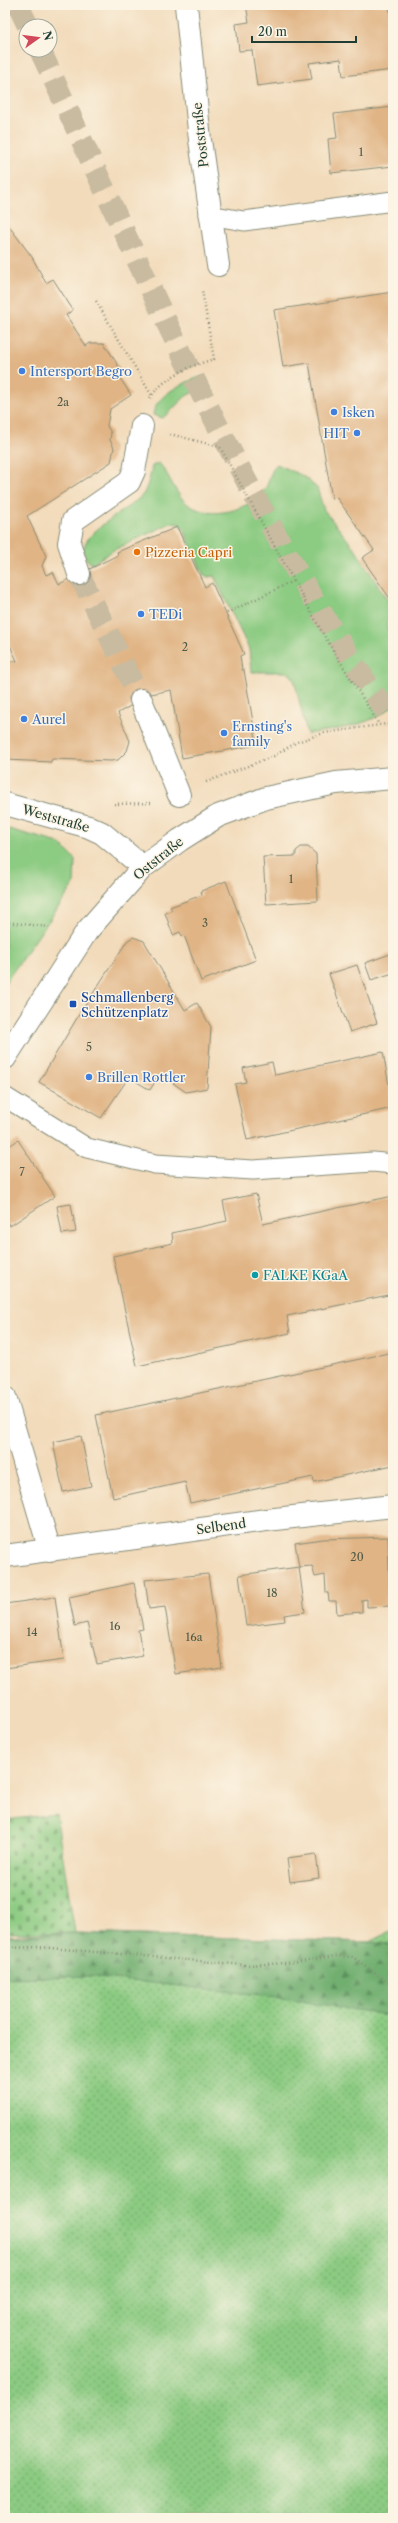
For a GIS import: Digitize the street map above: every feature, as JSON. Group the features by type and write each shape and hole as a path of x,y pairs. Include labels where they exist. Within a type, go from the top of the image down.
{"street":[{"name":"Poststraße","path":"186,5 209,215 218,265"},
{"path":"79,574 69,543 73,521 129,482 134,471 142,426"},
{"path":"141,700 179,795"},
{"name":"Oststraße","path":"5,1058 87,931 142,867 180,840 218,816 244,805 284,793 336,783 393,778"},
{"name":"Weststraße","path":"5,804 89,826 102,832 142,867"},
{"path":"5,1397 50,1551"},
{"name":"Selbend","path":"5,1556 266,1520 393,1506"}],"lane":[{"path":"209,215 244,221 393,201"},
{"path":"5,1097 87,1148 155,1164 253,1170 373,1162 393,1164"}],"path":[{"path":"202,287 214,359 183,370 162,384 152,396 145,409 142,426 220,447 293,581 378,723"},
{"path":"96,301 152,396"},
{"path":"227,613 293,581"},
{"path":"297,742 324,733 378,723 393,723"},
{"path":"5,922 49,927"},
{"path":"5,1948 39,1947 246,1965 287,1963 336,1956 353,1957 393,1986"}],"green space":[{"path":"204,376 208,385 186,396 163,418 153,415 159,401 166,395 189,381"},
{"path":"159,463 184,501 193,507 213,513 235,510 254,500 265,490 272,470 277,464 303,476 317,488 324,510 355,549 393,609 387,626 393,637 393,705 374,718 363,723 307,734 294,679 286,672 251,672 249,649 214,576 208,577 203,574 184,530 179,524 171,523 114,550 92,564 84,555 85,545 91,535 144,493 152,466"},
{"path":"5,828 59,843 75,859 74,885 5,983"},
{"path":"56,1814 75,1933 5,1933 5,1820"},
{"path":"393,1930 393,2518 5,2518 5,1936 75,1933 369,1942"},
{"path":"75,1933 369,1942 393,1945 393,2016 270,1996 87,1976 5,1978 5,1936"}],"building":[{"path":"246,5 389,5 393,42 393,70 343,76 341,59 309,63 312,79 257,86 252,50 239,51 236,24 249,22"},
{"path":"393,107 393,166 331,173 328,139 337,138 334,114"},
{"path":"5,221 32,257 46,283 53,279 73,310 66,315 86,346 90,343 104,343 121,370 116,372 131,395 110,409 107,426 111,433 110,440 114,448 111,462 27,516 46,556 42,566 46,575 53,572 59,584 118,555 117,552 177,527 205,587 212,583 244,654 240,656 242,670 244,670 257,745 182,758 171,690 151,694 118,713 130,741 127,751 118,760 52,759 51,762 5,760 6,661 17,661 5,634"},
{"name":"HIT","path":"393,292 393,603 362,558 374,550 337,498 332,499 309,363 283,367 274,310"},
{"path":"301,847 308,847 316,854 318,901 266,904 263,857 296,856 296,851"},
{"path":"226,881 256,960 201,981 184,935 182,936 180,932 173,935 165,913 172,910 170,907 202,895 201,891"},
{"path":"133,937 144,941 185,1010 197,1003 211,1027 207,1088 186,1092 160,1074 150,1090 129,1077 101,1118 39,1082 77,1018 127,941"},
{"path":"393,953 393,973 371,980 365,963"},
{"path":"357,965 377,1023 350,1032 329,974"},
{"path":"383,1052 393,1108 247,1140 235,1084 246,1082 243,1068 272,1062 275,1075"},
{"path":"18,1140 55,1196 10,1226 5,1219 5,1149"},
{"name":"FALKE KGaA","path":"256,1194 263,1224 393,1196 393,1294 287,1316 290,1333 137,1366 113,1256 173,1243 172,1233 227,1221 223,1201"},
{"path":"71,1204 76,1232 62,1234 57,1206"},
{"path":"393,1352 393,1465 314,1482 313,1477 190,1503 185,1482 113,1498 96,1415"},
{"path":"81,1436 91,1486 63,1492 53,1442"},
{"path":"388,1537 390,1606 367,1607 367,1599 362,1600 362,1612 337,1614 336,1601 329,1601 328,1593 326,1593 325,1575 315,1577 312,1566 299,1567 295,1543 323,1539"},
{"path":"299,1567 305,1612 284,1615 285,1621 246,1626 239,1575"},
{"path":"208,1574 222,1667 176,1674 165,1607 149,1609 145,1580"},
{"path":"134,1583 143,1629 138,1630 143,1656 97,1664 87,1623 75,1626 69,1597"},
{"path":"55,1597 64,1660 5,1668 5,1604"},
{"path":"316,1854 319,1878 290,1882 287,1858"}],"tunnel":[{"path":"18,5 24,18"},
{"path":"44,58 160,308 245,478 291,561 340,642 393,721"},
{"path":"79,574 141,700"}],"place":[{"name":"Intersport Begro","path":"22,371"},
{"name":"Isken","path":"334,412"},
{"name":"HIT","path":"357,433"},
{"name":"Pizzeria Capri","path":"137,552"},
{"name":"TEDi","path":"141,614"},
{"name":"Aurel","path":"24,719"},
{"name":"Ernsting's family","path":"224,733"},
{"name":"Schmallenberg Schützenplatz","path":"73,1004"},
{"name":"Brillen Rottler","path":"89,1077"},
{"name":"FALKE KGaA","path":"255,1275"}]}
